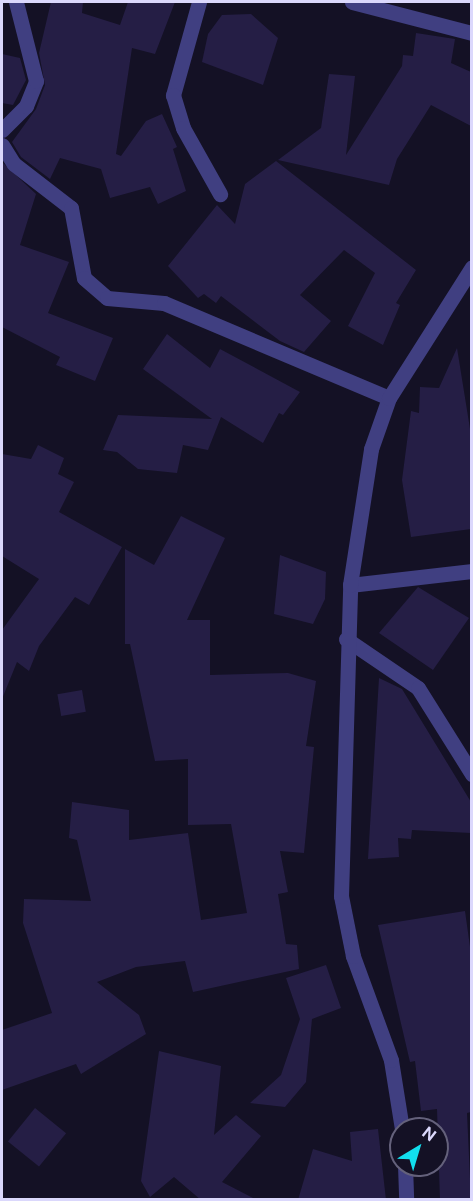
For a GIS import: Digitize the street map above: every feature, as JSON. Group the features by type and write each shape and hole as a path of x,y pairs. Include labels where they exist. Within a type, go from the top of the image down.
{"street":[{"path":"2,130 26,106 36,81 16,2"},
{"path":"199,2 172,95 183,128 220,194"},
{"path":"352,2 471,33"},
{"path":"2,145 14,164 71,208 84,278 107,298 164,303 389,398"},
{"path":"400,1117 391,1059 353,956 341,896 346,639 350,585 371,449 389,398 471,267"},
{"path":"350,585 471,571"},
{"path":"346,639 418,688 471,774"},
{"path":"405,1177 406,1200"}],"building":[{"path":"51,2 83,2 82,13 120,25 128,2 175,2 155,54 132,48 116,154 121,156 146,121 162,114 177,147 173,149 186,191 158,204 150,187 110,198 101,169 60,158 50,179 21,157 12,142 36,109 45,85 39,53"},
{"path":"251,14 278,38 263,85 202,62 208,34 222,15"},
{"path":"416,33 455,39 451,63 471,72 471,126 431,105 397,159 389,185 278,160 321,128 329,74 355,76 346,155 402,66 403,55 413,56"},
{"path":"2,54 20,58 26,80 13,105 2,103"},
{"path":"276,161 416,270 396,303 400,305 383,345 348,326 375,273 344,250 300,295 331,321 304,352 280,341 221,296 216,303 204,294 198,298 168,266 217,205 235,224 245,184"},
{"path":"2,162 36,194 20,245 69,262 48,313 113,338 95,381 56,365 60,357 2,327"},
{"path":"167,334 210,368 220,349 300,392 283,415 279,413 263,443 221,417 208,450 183,445 177,473 138,469 117,452 103,450 118,415 212,419 143,369"},
{"path":"457,348 471,435 471,529 411,537 402,480 411,411 419,413 420,387 439,388"},
{"path":"38,445 64,458 58,474 74,482 59,512 122,547 89,605 75,597 39,646 29,671 17,662 2,699 2,630 39,579 2,556 2,454 31,459"},
{"path":"181,516 225,538 187,620 210,620 210,675 288,673 316,681 306,746 314,747 304,853 280,851 288,892 278,894 286,944 297,945 299,969 193,992 185,961 136,967 97,982 139,1015 146,1034 81,1074 76,1064 2,1090 2,1030 52,1013 23,923 24,899 91,901 77,840 69,838 72,802 129,810 129,840 188,833 201,920 247,913 231,824 188,825 188,759 155,761 130,644 125,644 125,549 154,565"},
{"path":"280,555 326,572 325,599 313,624 274,614"},
{"path":"418,587 469,618 433,670 379,633"},
{"path":"379,678 402,689 471,802 471,833 412,830 411,839 398,838 399,857 368,859"},
{"path":"82,690 86,712 61,716 57,694"},
{"path":"465,911 471,954 471,1112 467,1113 471,1200 440,1200 439,1177 449,1177 449,1117 437,1117 437,1109 421,1111 415,1061 410,1062 378,925"},
{"path":"326,965 341,1008 312,1019 306,1082 285,1107 250,1103 281,1075 300,1019 286,978"},
{"path":"159,1051 221,1066 214,1135 236,1115 261,1136 222,1182 257,1200 201,1200 174,1177 150,1197 141,1181"},
{"path":"35,1108 66,1133 39,1167 8,1141"},
{"path":"378,1129 386,1200 298,1200 313,1149 352,1161 350,1132"}]}
